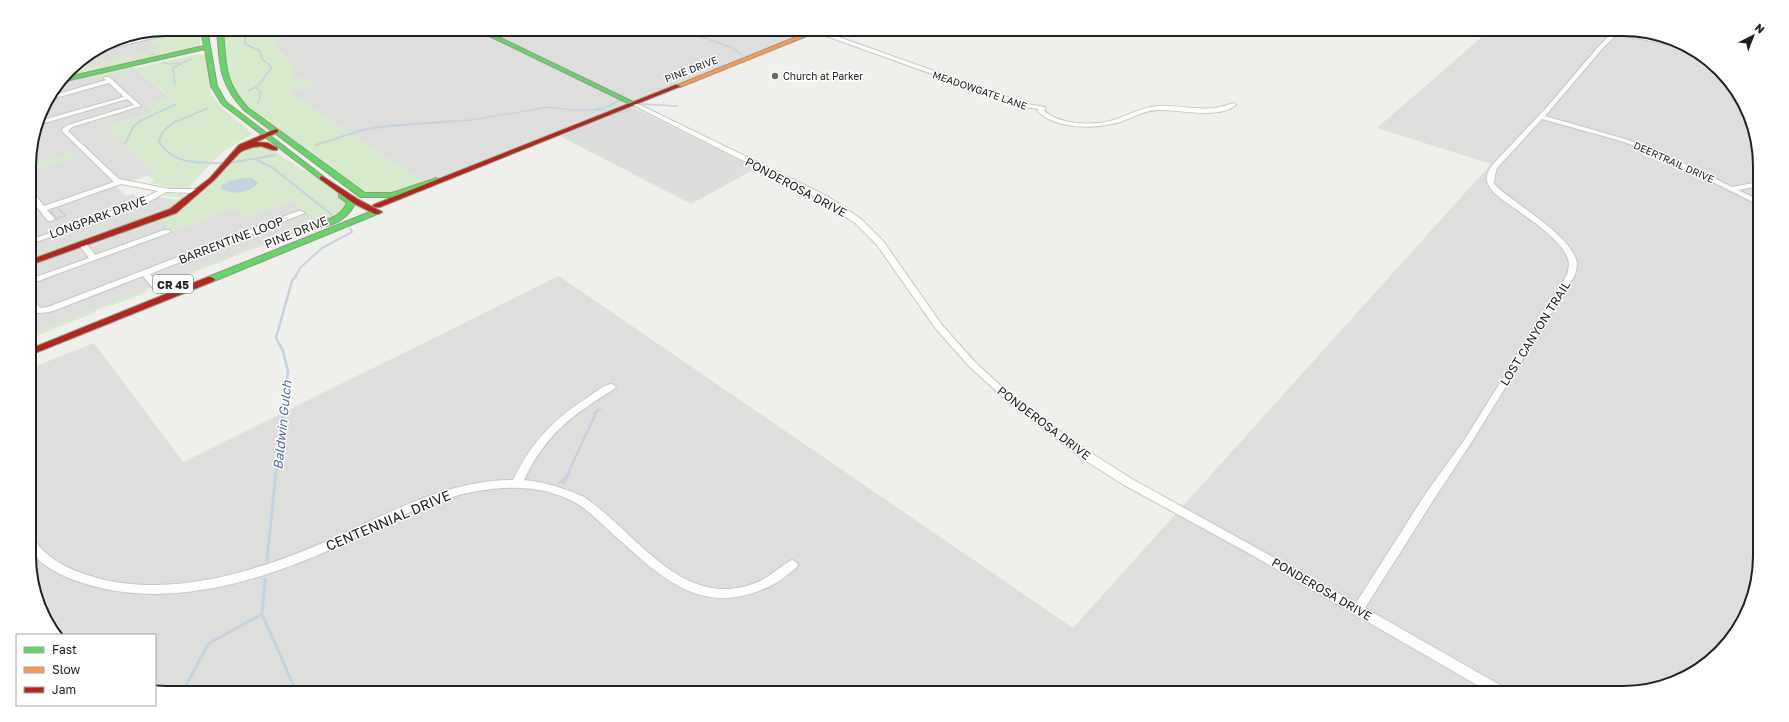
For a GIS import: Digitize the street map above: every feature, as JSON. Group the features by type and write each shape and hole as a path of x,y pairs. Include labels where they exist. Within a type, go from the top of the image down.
{"main road":[{"path":"205,36 214,86 218,96 229,108 341,192 351,203 348,211 339,217 312,228"},
{"path":"221,36 224,78 229,92 242,106 363,195 377,208"},
{"path":"493,36 632,103"},
{"name":"PINE DRIVE","path":"377,208 436,180 804,36"},
{"path":"70,78 208,49"},
{"name":"PINE DRIVE","path":"36,350 377,208 460,178 568,129"},
{"path":"36,261 168,213 183,204 195,191 200,189 236,145 276,131"},
{"path":"195,191 192,188 211,168 230,159 242,146 264,135"},
{"path":"237,151 251,144 264,143 269,144 284,155 292,155"},
{"path":"363,195 393,195 436,180"},
{"path":"341,192 348,194 367,209 377,208"},
{"name":"PINE DRIVE","path":"36,341 282,241 367,209"},
{"path":"282,241 291,236"}],"street":[{"name":"MEADOWGATE LANE","path":"835,36 1026,106 1043,108 1040,111 1042,114 1054,120 1067,123 1104,124 1158,108 1219,110 1233,105"},
{"name":"LOST CANYON TRAIL","path":"1358,610 1430,496 1455,462 1571,275 1573,261 1566,248 1554,236 1506,199 1491,184 1492,172 1497,162 1540,117 1600,48 1613,36"},
{"path":"113,47 156,37"},
{"path":"1643,37 1666,43"},
{"path":"57,95 108,79 137,104 137,106 70,126 65,130 113,179 119,182 165,190 195,191"},
{"path":"44,121 129,97"},
{"name":"PONDEROSA DRIVE","path":"632,103 824,198 843,210 867,229 880,244 955,346 994,385 1026,412 1102,466 1491,686"},
{"name":"DEERTRAIL DRIVE","path":"1540,117 1642,147 1682,164 1753,199"},
{"path":"43,209 119,182"},
{"path":"1732,189 1753,185"},
{"name":"LONGPARK DRIVE","path":"36,240 137,205 165,190"},
{"path":"36,201 51,219"},
{"name":"BARRENTINE LOOP","path":"36,308 38,311 48,310 302,213"},
{"path":"36,280 167,232"},
{"path":"82,244 94,259"},
{"path":"144,273 159,290"},
{"path":"517,483 532,454 552,430 575,410 611,387"},
{"name":"CENTENNIAL DRIVE","path":"36,550 60,569 79,577 104,584 146,588 190,586 256,572 298,558 446,494 478,486 517,483 553,489 581,501 670,578 696,590 715,593 740,592 765,584 792,565"}],"shaded area":[{"path":"167,36 151,40 161,48 79,69 101,53 124,43 141,38"},
{"path":"278,36 798,36 425,183 288,92 314,85 290,80 283,55 276,47"},
{"path":"1483,36 1623,36 1648,38 1680,49 1709,68 1721,80 1740,109 1749,132 1753,166 1752,573 1746,598 1740,613 1731,628 1715,648 1688,669 1665,679 1648,684 1632,686 166,686 156,685 156,634 62,634 49,613 43,598 38,581 36,565 36,366 94,343 183,462 559,276 1073,628 1491,164 1377,128"},
{"path":"132,66 171,98 146,105 155,112 107,127 155,173 116,186 126,196 133,194 140,200 150,195 182,201 161,219 172,231 234,208 244,218 291,201 318,222 36,333 36,157 38,141 49,109 68,81"},
{"path":"626,108 634,108 757,168 691,204 560,136"}],"green space":[{"path":"166,36 200,36 200,47 71,77 79,69 160,48 150,40"},
{"path":"224,36 279,36 276,47 282,55 285,54 294,66 291,80 302,77 314,85 288,92 425,183 400,192 367,193 245,104 239,98 228,76"},
{"path":"198,54 205,55 210,89 213,96 222,108 252,134 224,151 189,187 177,189 151,183 155,179 149,177 149,175 154,172 106,127 154,113 146,105 171,97 135,68"},
{"path":"132,66 135,68 99,78 94,74"},
{"path":"268,145 290,162 331,187 348,205 334,218 194,272 195,273 168,283 161,283 317,223 291,201 244,218 234,208 172,231 160,219 227,168 242,150 249,146"},
{"path":"72,153 76,157 36,170 36,164"},
{"path":"168,193 184,194 185,196 176,206 152,217 36,258 36,256 166,209 180,198 160,195"},
{"path":"147,289 145,293 111,306 110,305 36,336 36,334 46,328"}],"water":[{"path":"242,178 252,178 258,183 251,189 236,193 221,188 222,185"}],"waterway":[{"name":"Baldwin Gulch","path":"247,36 245,38 245,44 260,51 262,59 272,67 259,85 255,87"},
{"path":"699,36 731,47 742,55"},
{"path":"151,54 156,55"},
{"path":"175,86 173,68 191,59"},
{"path":"162,62 169,64 179,63"},
{"name":"Baldwin Gulch","path":"248,91 255,87"},
{"path":"255,87 261,92 258,103"},
{"path":"597,109 609,106 620,100"},
{"path":"140,121 176,104"},
{"path":"642,104 677,106"},
{"path":"445,122 472,120 549,107 573,110 606,110"},
{"name":"Baldwin Gulch","path":"175,122 208,108"},
{"path":"616,112 626,112 631,109"},
{"path":"125,143 134,126 140,121"},
{"name":"Baldwin Gulch","path":"176,121 161,135 159,142 165,150 180,159 188,161 224,163"},
{"path":"445,122 454,121"},
{"path":"440,122 445,122"},
{"path":"316,145 362,130 388,126 445,122"},
{"name":"Baldwin Gulch","path":"229,163 275,155"},
{"name":"Baldwin Gulch","path":"255,159 273,168 332,215"},
{"path":"57,220 57,218 66,216 59,209"},
{"path":"51,212 56,218"},
{"name":"Baldwin Gulch","path":"295,277 300,268 322,248 352,232 350,228"},
{"name":"Baldwin Gulch","path":"276,473 288,371 283,351 276,338 292,281 296,276"},
{"path":"568,473 597,411"},
{"name":"Baldwin Gulch","path":"267,560 276,472"},
{"path":"566,478 569,472"},
{"path":"560,482 566,478"},
{"path":"564,483 566,478"},
{"name":"Baldwin Gulch","path":"262,614 265,579"},
{"path":"186,686 208,644 262,614"},
{"name":"Baldwin Gulch","path":"262,614 294,686"}],"traffic: fast":[{"path":"205,36 214,86 224,103 322,178"},
{"path":"221,36 224,72 231,90 237,99 246,109 363,195"},
{"path":"493,36 632,103"},
{"path":"70,78 207,47"},
{"path":"363,195 393,195 436,180"},
{"path":"323,224 340,217 347,211 351,203 342,195"},
{"path":"211,279 378,212"}],"traffic: slow":[{"path":"678,86 803,36"}],"traffic: jam":[{"path":"377,205 678,86"},
{"path":"36,261 173,211 212,179 241,146 276,131"},
{"path":"237,151 247,146 256,144 270,146 275,149"},
{"path":"322,178 356,202 378,212"},
{"path":"36,350 211,279"}],"place":[{"name":"Church at Parker","path":"775,76"}]}
